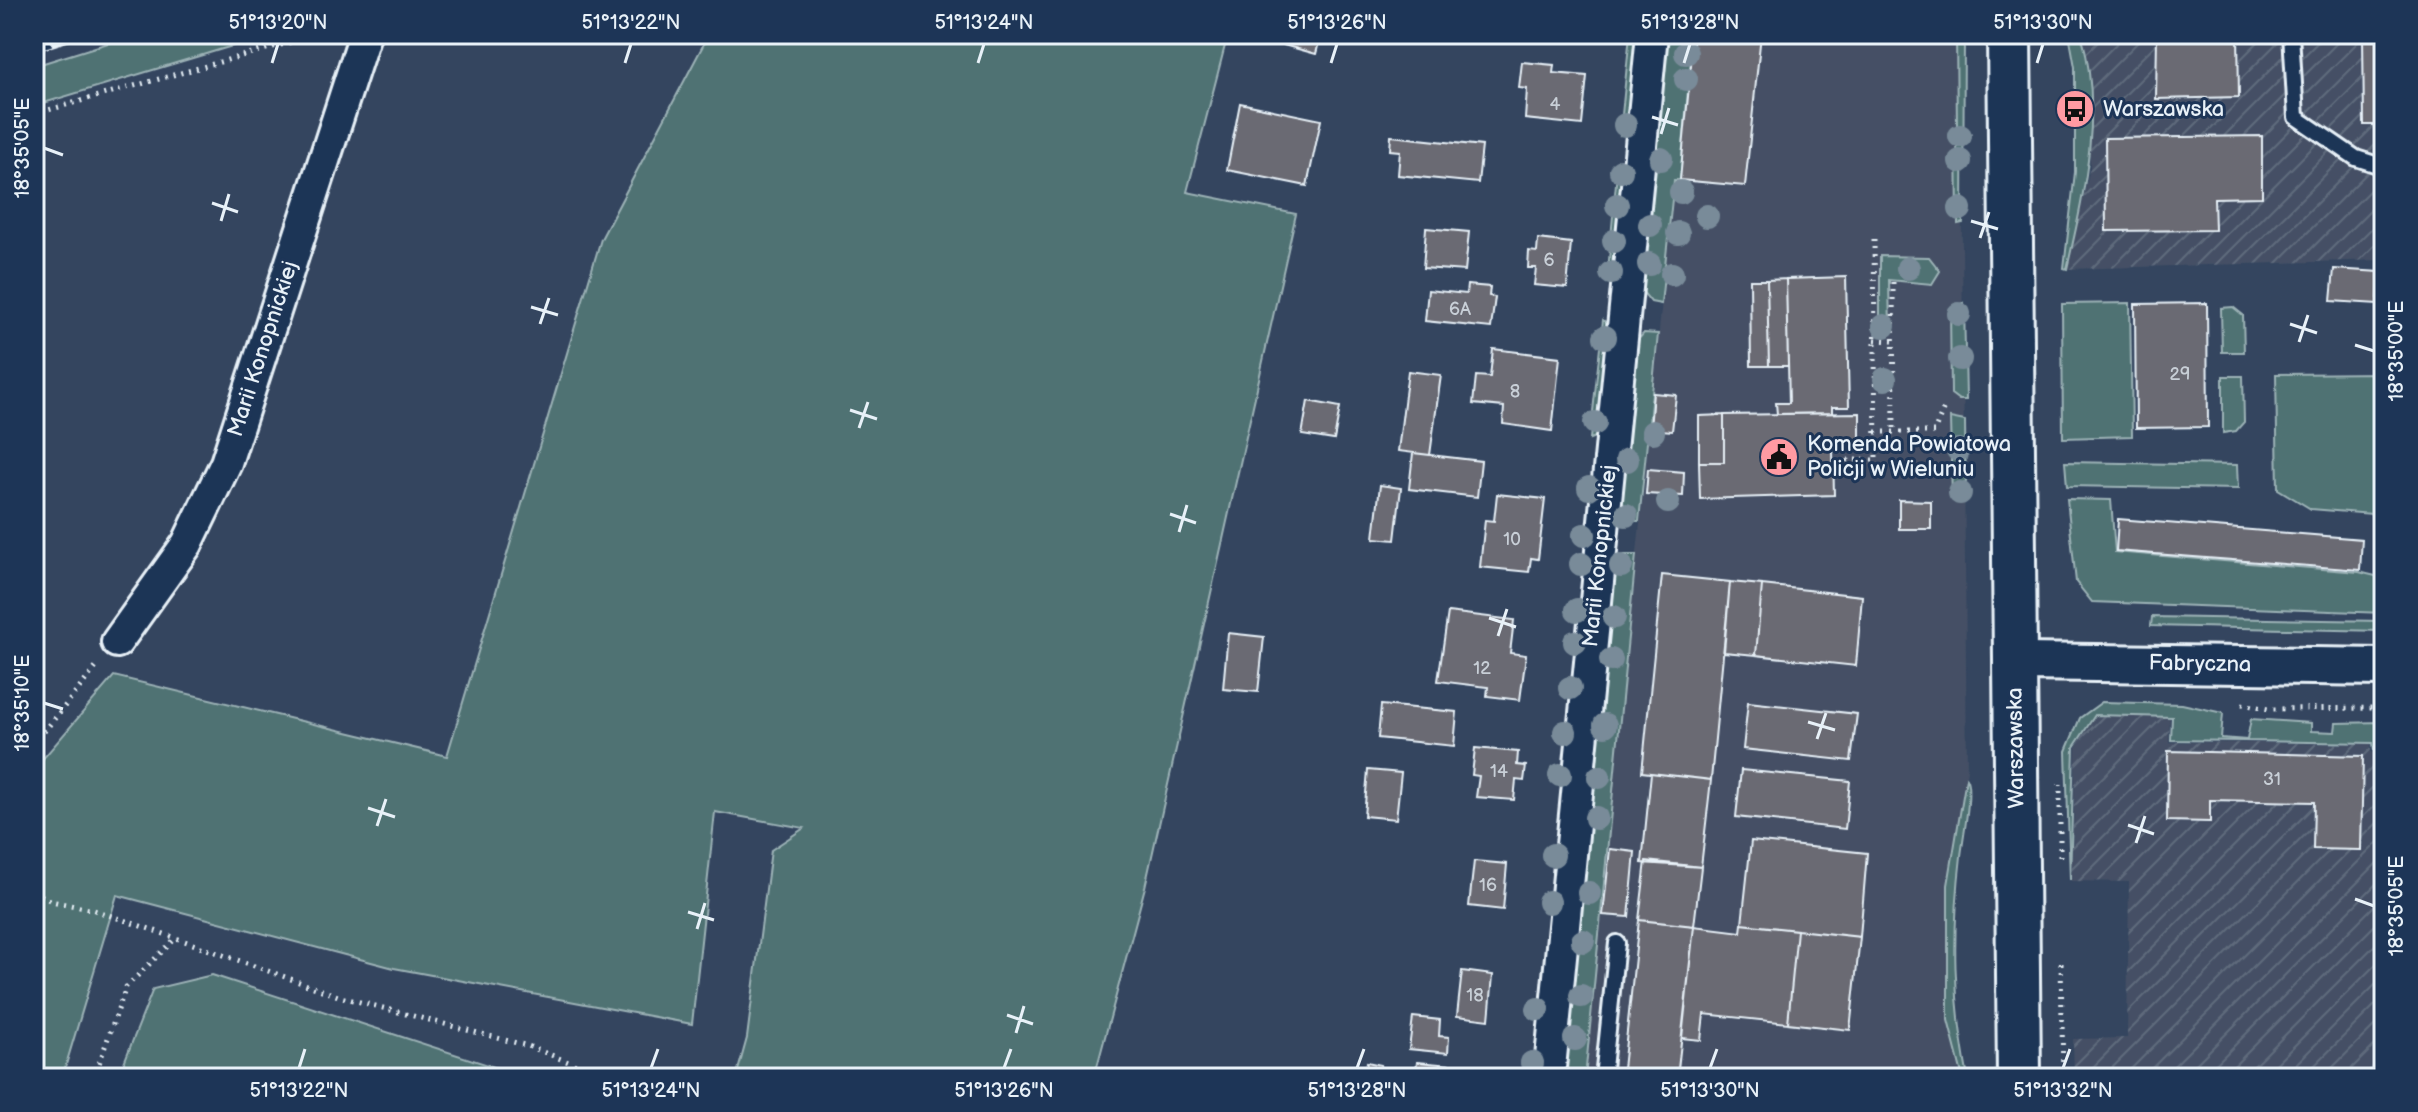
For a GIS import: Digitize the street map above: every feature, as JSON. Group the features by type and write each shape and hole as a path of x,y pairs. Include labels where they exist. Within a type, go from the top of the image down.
{"main road":[{"name":"Warszawska","path":"2009,34 2019,1078"}],"street":[{"name":"Marii Konopnickiej","path":"117,642 187,544 226,463 365,34"},
{"name":"Marii Konopnickiej","path":"1549,1078 1652,34"},
{"name":"Fabryczna","path":"2015,662 2384,667"}],"lane":[{"path":"2291,34 2296,117 2356,158 2384,167"},
{"path":"1603,1078 1617,943"}],"path":[{"path":"34,114 320,34"},
{"path":"1847,451 1848,460 1876,460 1874,239"},
{"path":"1893,282 1894,432"},
{"path":"1875,340 1893,341"},
{"path":"1876,432 1934,432 1944,408"},
{"path":"34,744 117,642"},
{"path":"2059,864 2060,784"},
{"path":"34,891 51,901 94,910 341,997 528,1046 609,1078"},
{"path":"94,1078 126,987 176,938"},
{"path":"2060,957 2063,1078"}],"shaded area":[{"path":"1694,34 1960,34 1967,770 1948,885 1948,1020 1964,1078 1585,1078 1674,179 1680,179"},
{"path":"2081,34 2384,34 2384,260 2067,269 2090,167 2087,56"},
{"path":"2095,715 2170,717 2169,742 2371,744 2371,752 2384,753 2384,1078 2074,1078 2073,1039 2127,1038 2129,882 2071,881 2076,747"}],"green space":[{"path":"137,34 272,34 34,106 34,66"},
{"path":"709,34 1228,34 1187,192 1296,214 1145,887 1094,1078 736,1078 747,1038 771,850 804,828 715,812 692,1024 394,968 117,895 62,1078 34,1078 34,769 114,676 447,756 601,239"},
{"path":"1630,34 1640,34 1629,131 1620,135"},
{"path":"1668,34 1693,34 1680,180 1674,180 1661,304 1651,302 1641,290"},
{"path":"1956,34 1964,34 1963,223 1958,224"},
{"path":"2069,34 2081,34 2088,63 2091,122 2085,181 2067,269 2064,268 2075,172 2075,121 2080,121 2080,101 2075,100 2075,67"},
{"path":"1618,161 1626,166 1616,280 1607,282"},
{"path":"1880,256 1929,257 1940,271 1932,284 1889,280 1890,332 1880,333"},
{"path":"1964,303 1966,400 1959,400 1951,394 1950,308"},
{"path":"2130,303 2132,436 2063,438 2062,304"},
{"path":"2233,307 2243,315 2244,352 2222,352 2221,308"},
{"path":"1603,320 1610,325 1598,436 1590,439"},
{"path":"1644,333 1658,334 1639,521 1629,521 1619,508 1636,342"},
{"path":"2384,373 2384,515 2311,509 2278,489 2276,374"},
{"path":"2223,376 2243,376 2244,422 2236,431 2223,433"},
{"path":"1950,418 1965,421 1966,497 1952,500"},
{"path":"2065,462 2237,465 2238,489 2067,486"},
{"path":"2067,499 2111,500 2115,552 2359,572 2384,578 2384,613 2092,602 2076,582"},
{"path":"1624,555 1636,555 1585,1078 1564,1078 1616,566"},
{"path":"2152,617 2384,621 2384,631 2151,626"},
{"path":"2102,702 2182,704 2223,713 2221,738 2247,740 2251,719 2311,723 2311,731 2335,732 2336,723 2384,722 2384,750 2374,750 2373,743 2171,740 2172,717 2095,715 2074,747 2070,880 2066,751 2080,718"},
{"path":"1966,778 1968,803 1955,940 1959,1022 1968,1078 1963,1078 1948,1020 1948,885"},
{"path":"212,975 528,1078 118,1078 153,989"}],"building":[{"path":"1283,34 1321,34 1316,54 1280,44"},
{"path":"1694,34 1761,34 1745,186 1680,180"},
{"path":"2138,34 2238,34 2239,97 2156,99 2157,36"},
{"path":"2363,34 2384,34 2384,125 2364,125"},
{"path":"1522,62 1554,65 1553,73 1587,76 1582,125 1525,119 1527,89 1519,88"},
{"path":"1240,103 1321,120 1307,186 1227,170"},
{"path":"1391,136 1482,146 1478,183 1398,175 1400,151 1390,150"},
{"path":"2262,136 2262,197 2214,198 2215,230 2106,231 2105,138"},
{"path":"1426,228 1469,232 1465,271 1423,268"},
{"path":"1538,239 1571,243 1567,288 1534,285 1536,268 1528,268 1529,251 1537,252"},
{"path":"2334,269 2380,272 2378,304 2331,301"},
{"path":"1846,277 1849,407 1832,407 1832,413 1777,414 1776,403 1789,403 1786,279"},
{"path":"1786,279 1788,366 1769,366 1767,280"},
{"path":"1750,280 1767,280 1769,366 1751,366"},
{"path":"1467,285 1490,287 1489,296 1495,297 1491,328 1425,321 1428,290 1466,294"},
{"path":"2207,303 2208,427 2136,428 2135,304"},
{"path":"1493,349 1560,357 1552,431 1503,424 1504,407 1473,404 1476,376 1490,377"},
{"path":"1408,371 1441,375 1430,455 1398,451"},
{"path":"1653,393 1676,395 1672,431 1650,429"},
{"path":"1308,401 1340,407 1334,440 1302,435"},
{"name":"Komenda Powiatowa Policji w Wieluniu","path":"1860,413 1860,450 1833,451 1834,495 1700,499 1699,462 1724,462 1724,415"},
{"path":"1724,415 1724,462 1699,462 1699,416"},
{"path":"1413,453 1481,461 1477,497 1409,489"},
{"path":"1648,469 1684,472 1683,496 1646,494"},
{"path":"1380,485 1401,488 1395,540 1374,538"},
{"path":"1497,494 1545,499 1538,559 1531,558 1529,572 1480,567 1485,520 1494,521"},
{"path":"1899,500 1931,501 1931,529 1899,529"},
{"path":"2118,519 2362,539 2360,570 2116,551"},
{"path":"1662,575 1730,582 1711,780 1642,772"},
{"path":"1730,582 1762,585 1756,655 1724,652"},
{"path":"1762,585 1862,596 1856,666 1756,655"},
{"path":"1448,612 1514,620 1510,653 1526,655 1520,700 1487,696 1488,687 1438,681"},
{"path":"1228,633 1264,637 1258,692 1223,689"},
{"path":"1748,702 1857,714 1851,761 1743,749"},
{"path":"1381,705 1457,712 1454,746 1378,738"},
{"path":"1475,748 1518,752 1517,765 1526,766 1524,781 1516,780 1514,800 1476,797 1479,776 1472,775"},
{"path":"2168,751 2363,756 2361,850 2313,849 2314,802 2210,800 2210,822 2167,821"},
{"path":"1368,770 1401,773 1396,819 1364,816"},
{"path":"1741,770 1850,781 1845,829 1736,817"},
{"path":"1651,773 1711,780 1701,867 1642,863"},
{"path":"1751,841 1867,853 1860,937 1742,924"},
{"path":"1610,849 1635,852 1629,917 1603,915"},
{"path":"1474,861 1507,864 1503,910 1469,906"},
{"path":"1646,861 1701,867 1694,926 1639,920"},
{"path":"1639,920 1694,926 1677,1078 1622,1078"},
{"path":"1742,924 1797,930 1788,1023 1704,1014 1701,1040 1682,1038 1694,926 1741,932"},
{"path":"1797,930 1860,937 1850,1030 1788,1023"},
{"path":"1462,971 1493,975 1489,1020 1457,1016"},
{"path":"1413,1017 1440,1020 1439,1036 1449,1037 1448,1053 1409,1049"},
{"path":"1367,1062 1381,1065 1378,1078 1364,1078"},
{"path":"1417,1062 1484,1068 1483,1078 1415,1078"}],"railway":[{"path":"34,48 78,34"}],"place":[{"name":"Warszawska","path":"2075,109"},
{"name":"Komenda Powiatowa Policji w Wieluniu","path":"1779,457"}]}
